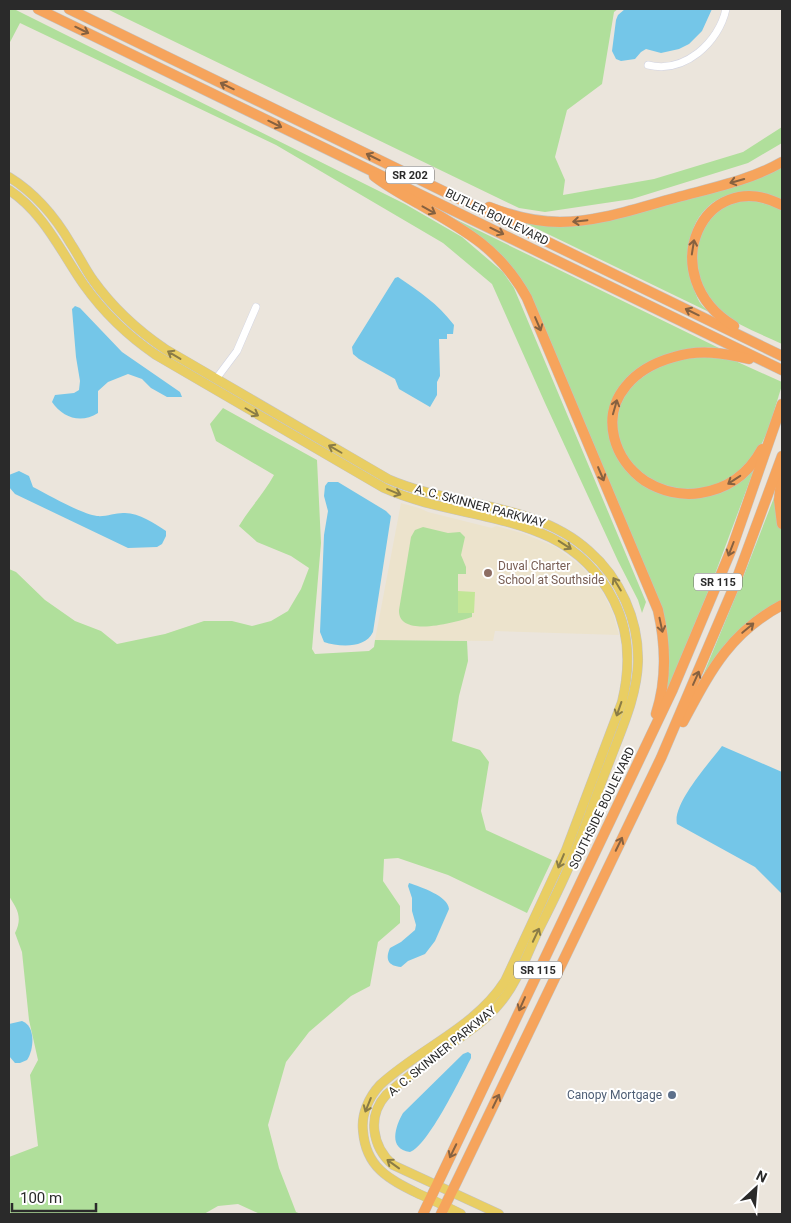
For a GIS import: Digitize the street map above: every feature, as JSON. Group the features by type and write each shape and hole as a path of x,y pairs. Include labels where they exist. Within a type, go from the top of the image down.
{"highway":[{"name":"BUTLER BOULEVARD","path":"38,9 782,370"},
{"name":"BUTLER BOULEVARD","path":"69,9 782,356"},
{"path":"431,185 512,215 546,221 572,222 609,216 738,181 761,173 782,162"},
{"path":"359,164 384,184 451,222 487,247 509,270 529,304 654,600 661,622 664,653 662,687 658,707 641,755"},
{"path":"752,341 716,313 702,295 693,270 692,246 696,233 703,222 711,212 726,202 738,198 757,197 782,205"},
{"path":"769,364 726,354 702,352 675,356 650,366 626,385 617,401 612,420 614,439 621,457 633,472 648,483 676,493 695,494 706,492 730,483 752,466 781,408"},
{"name":"SOUTHSIDE BOULEVARD","path":"423,1214 667,703 705,616 746,509 781,408"},
{"name":"SR 115","path":"443,1210 647,786 721,618 782,456"},
{"path":"782,472 779,500 782,524"},
{"path":"647,786 721,656 749,627 782,605"},
{"path":"418,1214 430,1199"}],"main road":[{"name":"A. C. SKINNER PARKWAY","path":"9,177 24,187 46,209 98,286 125,317 165,349 388,479 418,490 528,517 556,528 590,552 605,567 622,592 630,611 635,631 638,664 636,682 628,710 575,852 511,988 492,1012 394,1088 384,1098 374,1120 374,1134 377,1145 384,1157 398,1168 499,1214"},
{"name":"A. C. SKINNER PARKWAY","path":"9,190 22,199 43,222 105,312 135,340 161,358 384,488 412,499 533,529 551,537 574,551 596,572 616,606 625,636 628,663 620,707 566,850 504,980 493,997 479,1012 384,1082 374,1093 366,1107 363,1133 368,1153 374,1164 391,1180 430,1199 443,1210 461,1214"},
{"path":"628,663 638,664"}],"street":[{"path":"648,65 659,67 671,65 698,54 716,35 724,19 726,9"},
{"path":"216,379 237,351 256,307"}],"shaded area":[{"name":"Duval Charter School at Southside","path":"401,503 428,512 492,528 496,526 522,533 556,547 581,566 602,591 613,613 619,635 495,631 493,641 375,640"}],"green space":[{"path":"9,9 14,9 405,204 462,237 503,272 514,288 646,602 642,613 638,600 545,403 492,284 443,243 276,145 20,23 9,44"},
{"path":"107,9 618,9 614,12 602,84 567,110 555,157 565,180 563,195 654,179 743,152 782,127 782,143 748,163 632,199 545,212 519,208"},
{"path":"782,164 782,201 750,194 732,194 718,200 698,218 690,244 690,272 698,299 709,312 523,222 576,224"},
{"path":"746,199 782,208 782,344 741,325 718,310 710,299 700,278 697,256 698,246 705,225 719,210"},
{"path":"453,218 721,349 708,347 691,349 636,373 610,426 638,479 698,497 755,467 712,582 666,694 666,641 526,292 452,220"},
{"path":"699,356 731,359 782,382 782,385 768,431 750,463 724,484 686,492 646,479 622,453 614,418 629,387 659,365"},
{"path":"223,408 317,460 321,543 312,649 315,654 369,651 374,647 375,640 467,641 468,661 459,696 452,741 480,750 489,762 481,811 486,830 552,860 527,913 448,875 398,858 384,859 383,881 400,906 400,923 378,942 370,986 351,996 309,1032 286,1062 268,1125 279,1168 296,1212 301,1214 260,1214 238,1204 218,1206 204,1214 9,1214 9,1157 38,1146 30,1075 38,1060 29,1020 22,952 15,933 19,918 9,896 9,569 16,572 45,600 75,621 101,631 117,644 165,634 204,621 232,621 252,626 271,621 288,611 301,589 309,568 291,556 257,542 239,526 274,475 216,441 210,424"},
{"path":"775,495 777,516 782,532 782,602 764,613 699,685 739,588"},
{"path":"423,527 448,533 460,532 465,537 461,555 466,567 466,574 458,574 458,613 472,613 472,617 442,625 429,626 408,624 401,619 399,610 411,537 415,530"},
{"path":"458,591 475,592 474,613 458,613"}],"water":[{"path":"625,9 712,9 702,31 689,44 679,49 661,53 646,49 635,59 621,61 616,59 612,51 616,20 618,15"},
{"path":"398,277 435,304 454,325 453,334 447,334 447,339 439,339 440,376 437,382 437,395 430,407 399,389 395,379 353,354 352,347 395,278"},
{"path":"75,306 80,308 122,352 180,392 182,397 167,397 151,388 142,379 128,374 108,382 98,391 98,413 92,416 79,419 73,418 56,408 52,402 55,395 74,393 79,390 80,381 72,309"},
{"path":"19,471 29,476 33,487 74,508 97,516 123,513 134,514 166,531 166,536 162,544 157,547 128,548 15,494 9,487 9,475"},
{"path":"328,482 338,482 386,511 391,516 373,632 369,638 358,644 344,646 324,642 320,632 324,535 328,511 324,496 325,486"},
{"path":"722,746 782,772 782,894 755,867 677,824 680,806 686,795 701,772"},
{"path":"409,883 439,896 444,900 449,909 435,941 425,954 408,961 401,967 390,963 388,955 390,948 401,942 415,930 416,925 412,911"},
{"path":"22,1021 30,1028 32,1045 27,1060 15,1063 9,1056 9,1024"},
{"path":"468,1052 471,1054 471,1058 435,1125 417,1147 410,1152 398,1147 395,1137 403,1113 463,1054"}],"place":[{"name":"Duval Charter School at Southside","path":"488,573"},
{"name":"Canopy Mortgage","path":"672,1095"}]}
